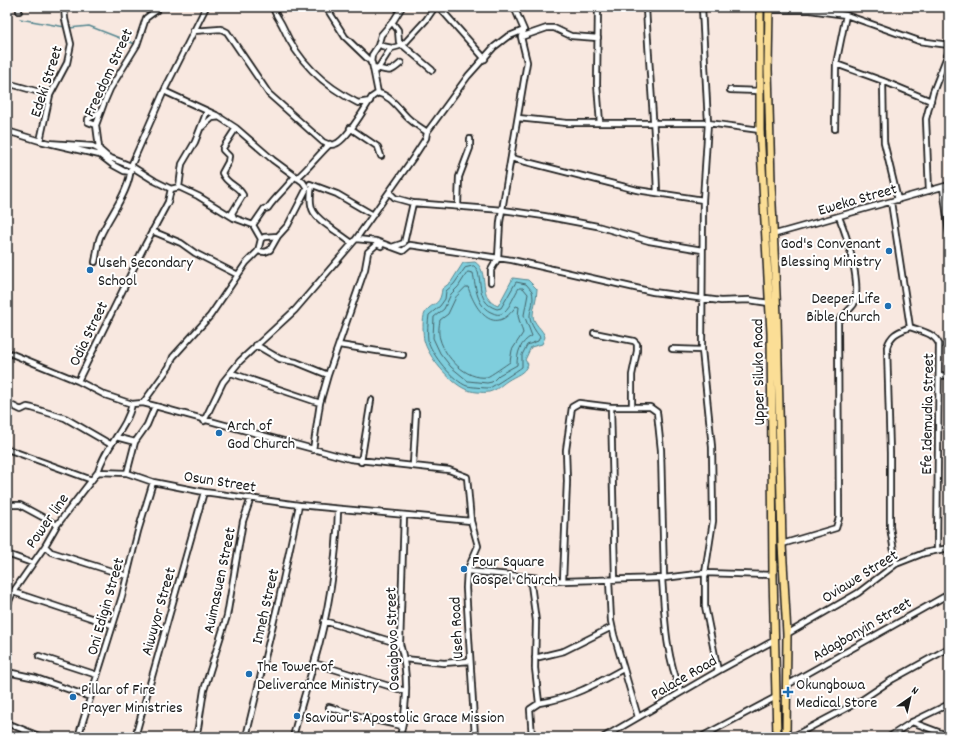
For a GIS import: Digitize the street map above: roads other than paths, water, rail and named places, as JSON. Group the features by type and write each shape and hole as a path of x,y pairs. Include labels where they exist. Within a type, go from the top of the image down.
{"main road":[{"name":"Upper Siluko Road","path":"760,7 760,130 772,362 773,574 776,640 777,737"},
{"name":"Upper Siluko Road","path":"770,8 769,76 773,235 777,317 782,544 787,634 786,737"}],"street":[{"name":"Edeki Street","path":"40,141 50,95 67,63 71,44 65,19 64,7"},
{"name":"Freedom Street","path":"100,152 97,141 96,126 101,111 110,89 137,45 146,18 154,14 157,10 155,7"},
{"path":"95,262 100,238 119,202 131,172 131,166 164,91 206,7"},
{"path":"273,7 289,42 317,77 358,103 370,101"},
{"path":"326,7 345,37 372,65 379,69 395,70 402,63"},
{"path":"402,7 381,35 372,55 372,65 378,93 396,104 406,116 427,132"},
{"path":"378,44 391,48 402,45 426,20 435,7"},
{"path":"439,7 485,59"},
{"path":"491,282 491,270 498,258 500,242 499,230 527,62 521,37 524,30 514,7"},
{"path":"598,7 597,84 600,123"},
{"path":"646,7 657,194"},
{"path":"702,7 708,123 703,200 702,350 712,447 712,529 705,573 705,606 718,671"},
{"path":"770,8 810,10 846,15 919,41 949,45"},
{"path":"835,129 836,64 846,15"},
{"path":"392,22 398,30 398,39 402,45 432,70"},
{"path":"521,37 547,28 554,28 571,36 598,38"},
{"path":"193,31 221,30 227,32 269,94 323,142 333,145 342,141 370,101 378,93"},
{"path":"204,421 223,382 256,345 295,310 356,239 422,146 427,132 468,76 485,59 494,47 507,37 524,30"},
{"path":"374,73 379,69 391,48"},
{"path":"929,191 926,119 930,101 949,51"},
{"path":"836,64 883,81 930,101"},
{"path":"883,81 884,142 898,200"},
{"path":"7,83 50,95"},
{"path":"730,90 760,91"},
{"path":"164,91 220,117 236,128 303,182 337,194 373,215"},
{"path":"96,126 88,122 88,119 101,111"},
{"path":"180,187 182,164 192,148 207,111"},
{"path":"199,130 209,119 220,117"},
{"path":"518,118 567,123 708,123 760,130"},
{"path":"234,218 232,213 243,195 238,189 226,181 222,173 230,156 223,150 223,148 236,128"},
{"path":"350,128 378,147 381,156"},
{"path":"7,131 47,143 100,152 113,165 124,171 131,172"},
{"path":"458,205 459,177 470,148 470,139"},
{"path":"47,143 81,146 87,144 108,157 131,166 171,189 180,187 234,218 253,225 261,239 258,251 246,263 210,316 173,357 169,367 143,403"},
{"path":"253,225 264,209 268,208 275,197 309,165 316,161 330,144"},
{"path":"510,158 657,194 703,200"},
{"path":"258,251 265,252 270,250 278,236 288,225 307,188 303,182"},
{"path":"312,185 309,198 315,216 352,244"},
{"name":"Eweka Street","path":"773,235 949,185"},
{"path":"943,187 949,233"},
{"name":"Odia Street","path":"78,381 148,238 168,202 171,189"},
{"path":"388,194 391,194 395,198"},
{"path":"385,199 395,198 413,203 458,205 503,210 597,226 649,241 702,250"},
{"path":"891,202 910,327 896,332 892,336 887,347 890,453 890,527 896,564"},
{"path":"313,450 320,403 328,375 365,269 368,252 370,248 377,244 392,247 404,243 413,203"},
{"path":"782,544 836,528 840,518 838,322 843,314 853,305 856,295 854,264 839,217"},
{"path":"152,231 181,243 195,254 238,275"},
{"path":"765,236 773,235"},
{"path":"148,238 152,236 166,236"},
{"path":"261,239 264,237 278,236"},
{"path":"356,239 376,241 403,251 410,245 498,258 653,292 721,301 749,300 769,303"},
{"name":"Efe Idemudia Street","path":"910,327 931,335 940,344 936,550"},
{"path":"594,333 637,344 637,352 632,376 632,407"},
{"path":"256,345 280,359 296,362 328,375"},
{"path":"339,345 403,355"},
{"path":"672,349 702,350"},
{"path":"7,352 78,381 105,395 132,404 143,403 155,406 204,421 361,462 413,465 416,412"},
{"path":"231,373 320,403"},
{"path":"940,376 949,375"},
{"path":"361,462 371,400"},
{"path":"7,403 21,410 27,407 65,418 110,444"},
{"path":"563,581 567,481 566,450 572,407 579,403 611,407 655,409 659,417 661,450 663,578 666,646 671,666 681,692"},
{"name":"Power line","path":"7,606 13,592 45,546 57,525 98,472 100,462 130,412 132,404"},
{"path":"127,473 135,442 147,425 155,406"},
{"path":"611,407 615,580"},
{"path":"116,436 135,442"},
{"path":"7,449 92,480"},
{"name":"Useh Road","path":"413,465 448,470 467,477 471,521 478,546 467,571 466,588 475,737"},
{"name":"Osun Street","path":"98,472 127,473 153,482 204,492 299,505 338,510 471,521"},
{"name":"Oni Edigin Street","path":"78,737 127,576 138,531 153,482"},
{"name":"Aiwuyor Street","path":"135,737 204,492"},
{"name":"Auimasuen Street","path":"195,737 198,728 204,690 227,616 242,527 252,498"},
{"path":"7,505 20,505 57,525"},
{"name":"Inneh Street","path":"246,737 281,591 299,505"},
{"path":"293,737 299,708 314,663 324,621 338,535 338,510"},
{"name":"Osaigbovo Street","path":"400,737 405,690 404,659 400,644 404,515"},
{"path":"45,546 51,552 127,576"},
{"name":"Oviawe Street","path":"787,634 858,593 896,564 936,550 949,548"},
{"path":"7,554 32,563"},
{"path":"467,571 563,581 663,578 705,573 773,574"},
{"path":"530,577 536,621 535,658 539,703"},
{"path":"609,580 612,627 638,717"},
{"path":"13,592 112,625"},
{"name":"Adagbonyin Street","path":"787,685 949,594"},
{"path":"324,621 400,644"},
{"path":"535,658 564,651 612,627"},
{"name":"Palace Road","path":"604,737 718,671 776,640"},
{"path":"792,737 860,701 949,648"},
{"path":"39,656 97,675"},
{"path":"404,659 432,662 470,661"},
{"path":"314,663 405,690"},
{"path":"532,737 530,709 539,703 558,700 597,684 623,669"},
{"path":"7,672 36,678 90,697"},
{"path":"702,737 776,697"},
{"path":"889,737 912,722 949,704"},
{"path":"329,707 366,718 402,726"},
{"path":"912,722 949,736"},
{"path":"7,723 39,737"}],"water":[{"path":"475,262 482,272 485,291 488,297 498,306 513,278 528,280 537,289 533,318 545,337 542,344 531,347 525,360 528,364 524,370 497,389 487,392 467,390 459,386 446,375 426,347 423,334 424,315 430,307 438,302 442,289 451,282 463,263"}],"waterway":[{"path":"20,19 65,27"},
{"path":"69,28 89,26 135,44"}],"place":[{"name":"God's Convenant Blessing Ministry","path":"889,251"},
{"name":"Useh Secondary School","path":"90,270"},
{"name":"Deeper Life Bible Church","path":"888,306"},
{"name":"Arch of God Church","path":"219,433"},
{"name":"Four Square Gospel Church","path":"464,569"},
{"name":"The Tower of Deliverance Ministry","path":"249,674"},
{"name":"Okungbowa Medical Store","path":"788,692"},
{"name":"Pillar of Fire Prayer Ministries","path":"73,697"},
{"name":"Saviour's Apostolic Grace Mission","path":"297,716"}]}
